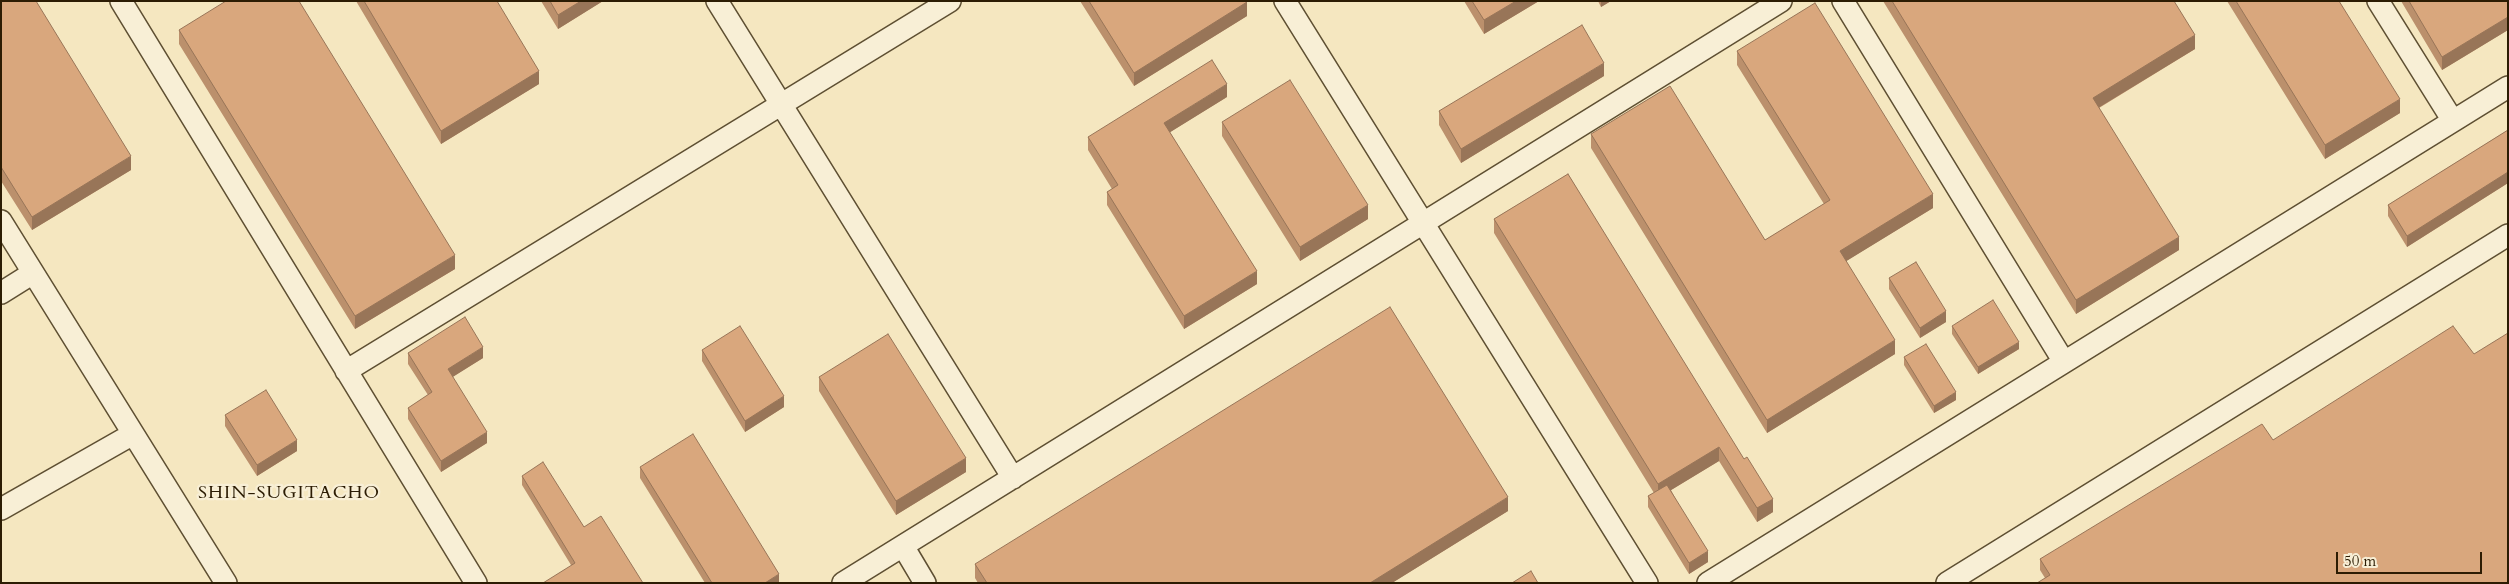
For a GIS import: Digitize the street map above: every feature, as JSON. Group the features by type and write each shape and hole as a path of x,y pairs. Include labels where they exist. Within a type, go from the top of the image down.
{"lane":[{"path":"121,1 476,583"},
{"path":"718,1 1013,478"},
{"path":"346,372 950,1"},
{"path":"1285,1 1647,583"},
{"path":"844,583 1781,1"},
{"path":"1843,1 2064,362"},
{"path":"2378,1 2453,121"},
{"path":"1708,583 2508,87"},
{"path":"1,221 226,583"},
{"path":"1947,583 2508,235"},
{"path":"1,293 34,273"},
{"path":"1,509 133,434"},
{"path":"904,546 925,583"}],"building":[{"path":"1,1 36,1 131,156 32,217 1,167"},
{"path":"226,1 299,1 455,255 355,316 179,30"},
{"path":"364,1 497,1 539,71 441,131"},
{"path":"550,1 581,1 558,15"},
{"path":"1089,1 1247,1 1247,2 1134,73"},
{"path":"1472,1 1516,1 1484,20"},
{"path":"1892,1 2174,1 2195,35 2093,98 2179,237 2076,300"},
{"path":"2236,1 2339,1 2400,99 2325,145"},
{"path":"2409,1 2508,1 2508,17 2442,57"},
{"path":"1815,3 1933,194 1840,251 1895,340 1767,420 1591,134 1670,86 1765,240 1830,200 1737,51"},
{"path":"1582,25 1604,63 1461,149 1439,111"},
{"path":"1212,60 1227,84 1164,123 1257,271 1184,316 1107,192 1118,185 1088,137"},
{"path":"1290,80 1368,205 1300,247 1222,122"},
{"path":"2508,130 2508,172 2407,236 2388,205"},
{"path":"1568,174 1744,459 1747,457 1773,499 1757,508 1719,447 1658,484 1494,219"},
{"path":"1916,262 1946,311 1920,328 1889,278"},
{"path":"1993,300 2019,342 1978,367 1952,326"},
{"path":"1390,307 1508,497 1370,583 987,583 975,564"},
{"path":"465,317 483,347 448,369 487,432 441,461 408,408 432,392 408,353"},
{"path":"740,326 784,396 745,421 702,350"},
{"path":"2453,326 2474,354 2508,333 2508,583 2037,583 2050,575 2040,559 2262,424 2273,440"},
{"path":"888,334 966,458 896,501 819,377"},
{"path":"1926,344 1956,392 1934,406 1904,357"},
{"path":"266,390 297,440 257,465 225,415"},
{"path":"693,434 779,574 765,583 712,583 640,467"},
{"path":"543,462 584,527 601,516 643,583 543,583 575,563 522,476"},
{"path":"1667,485 1708,551 1689,563 1648,496"},
{"path":"1531,571 1538,583 1512,583"}],"district":[{"name":"SHIN-SUGITACHO","path":"289,494"}]}
